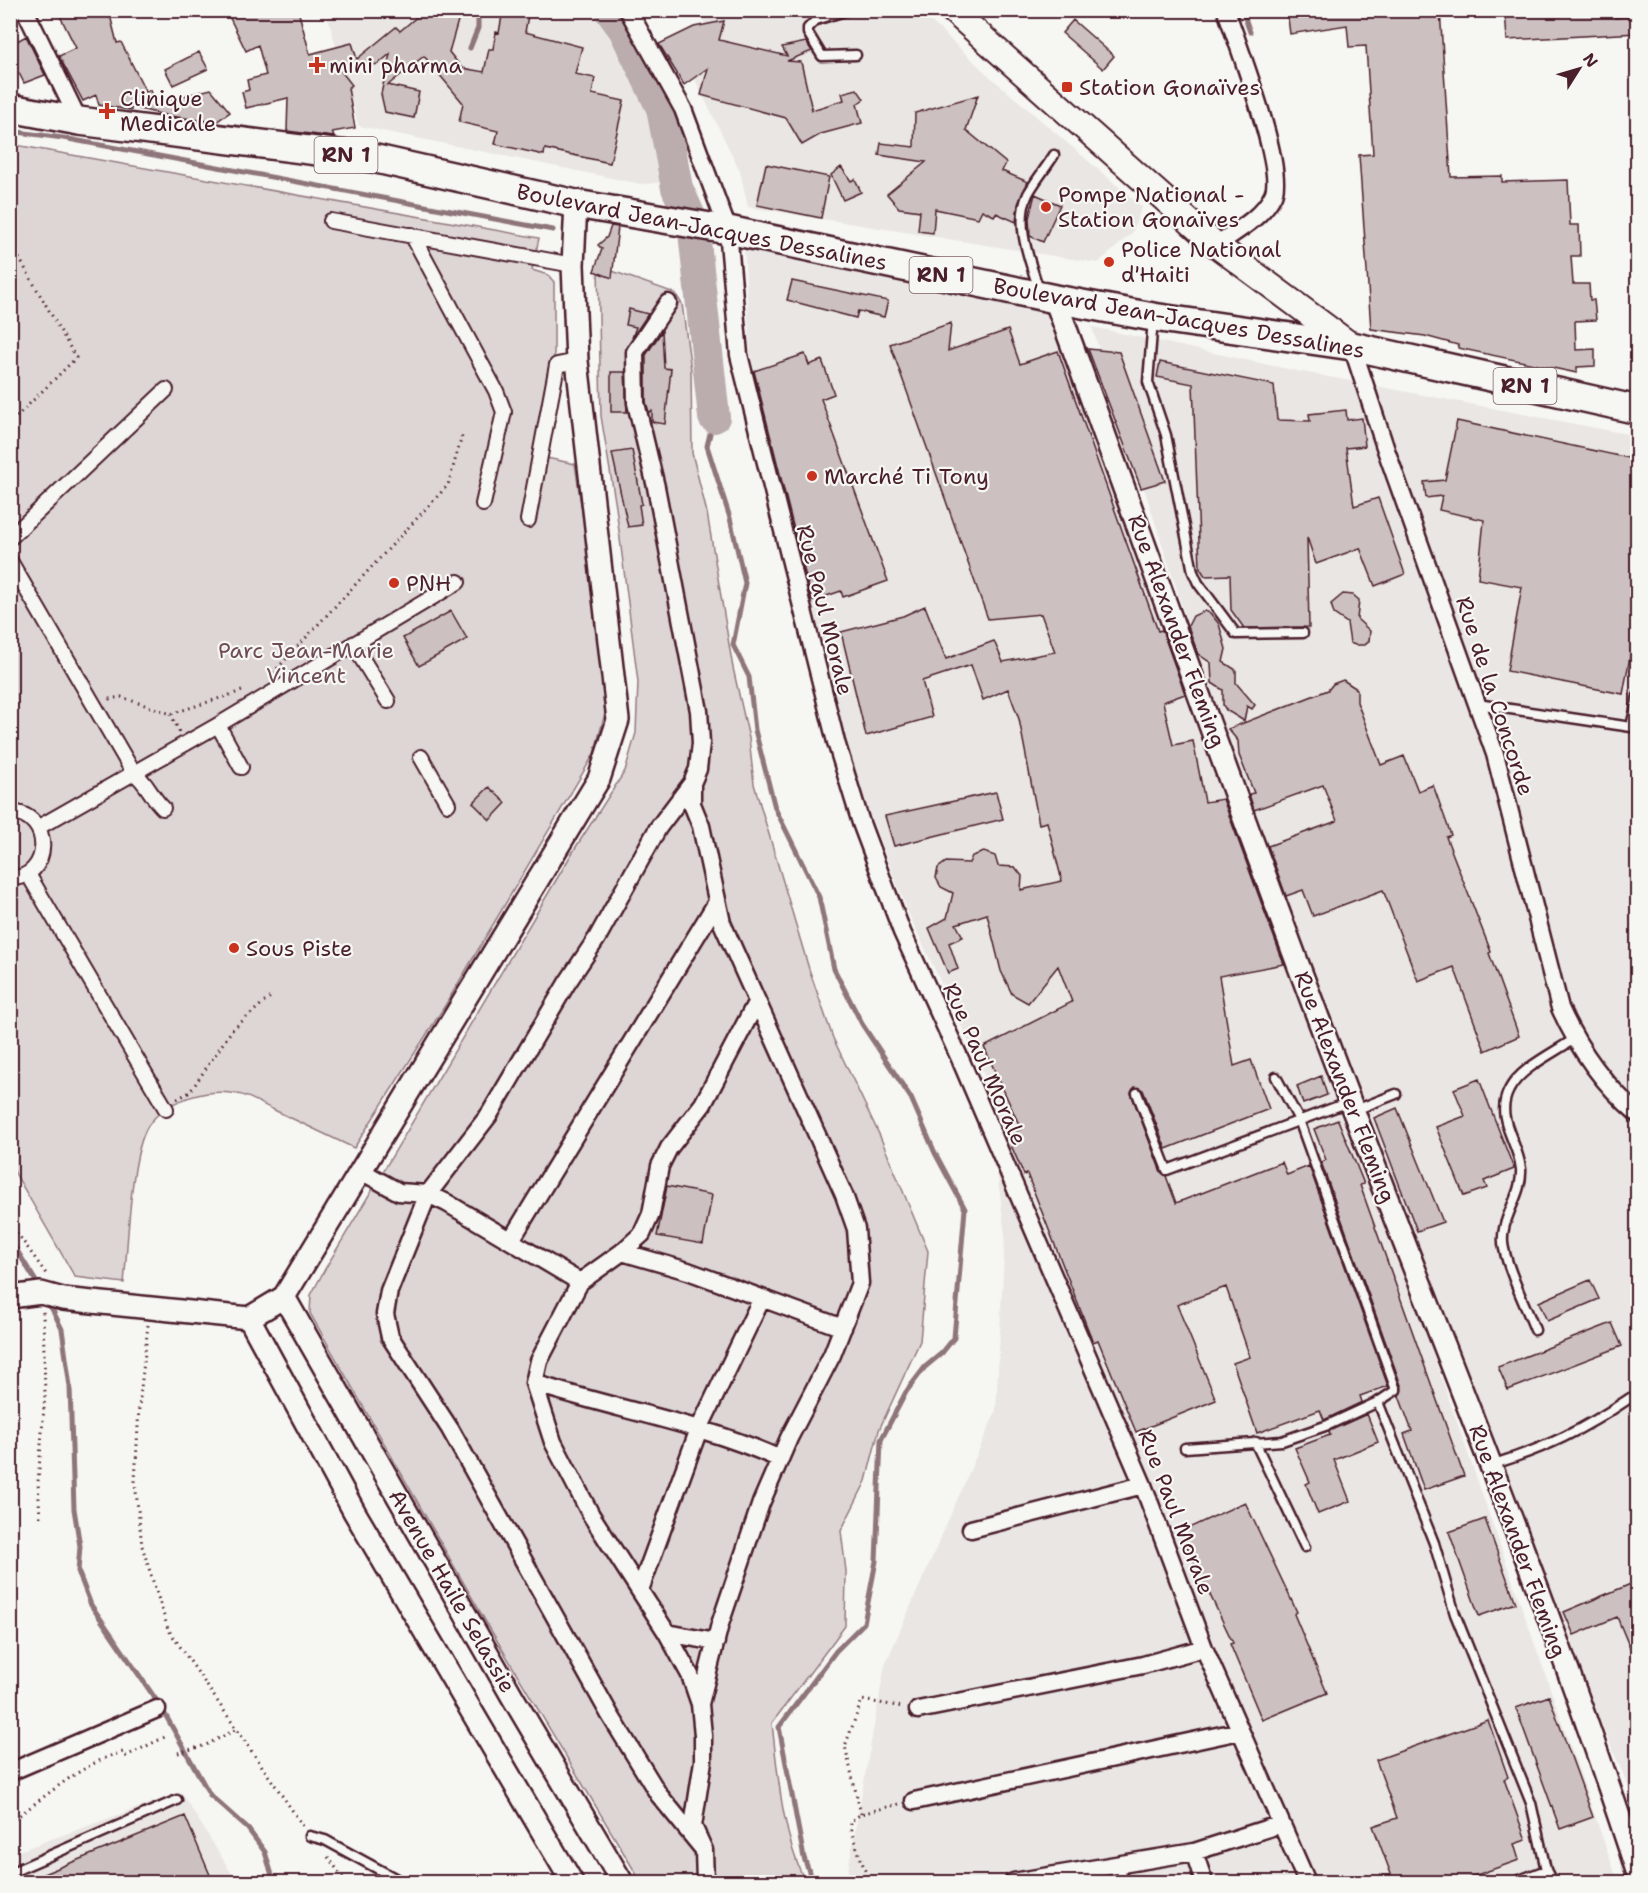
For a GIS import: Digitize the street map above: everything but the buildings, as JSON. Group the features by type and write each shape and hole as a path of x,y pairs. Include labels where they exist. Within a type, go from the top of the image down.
{"main road":[{"path":"952,10 1215,245 1352,346"},
{"name":"Boulevard Jean-Jacques Dessalines","path":"10,108 79,121 372,158 576,204 702,226 1048,298 1154,317 1352,346 1638,410"}],"street":[{"path":"25,10 79,121"},
{"name":"Rue Paul Morale","path":"628,10 683,109 702,226 739,355 836,742 861,823 902,933 965,1072 1143,1485 1204,1648 1307,1882"},
{"path":"1215,245 1261,214 1274,193 1276,180 1271,147 1226,10"},
{"path":"10,1297 38,1293 63,1299 249,1318 284,1297 599,779 618,720 577,361 573,265 576,204"},
{"path":"331,221 573,265"},
{"path":"412,236 496,391 504,412 483,504"},
{"name":"Rue Alexander Fleming","path":"1048,298 1351,1107 1491,1466 1614,1801 1638,1874"},
{"path":"668,303 635,352 636,404 658,498 699,711 701,743 698,769 692,783 658,828 597,938 567,983 489,1115 428,1194 389,1291 386,1314 390,1337 450,1429 610,1715 659,1795 704,1850"},
{"name":"Rue de la Concorde","path":"1352,346 1386,450 1495,754 1560,1008 1574,1039 1631,1103 1638,1114"},
{"path":"528,520 557,365 577,361"},
{"path":"10,538 165,390"},
{"path":"10,561 132,772 142,779 155,801 163,808"},
{"path":"39,827 218,725 458,582"},
{"path":"353,644 388,701"},
{"path":"218,725 241,767"},
{"path":"421,757 448,804"},
{"path":"692,783 692,804 701,825 722,923 844,1195 856,1229 860,1283 843,1328 780,1458 761,1503 716,1642 700,1704"},
{"path":"10,812 30,818 39,827 44,844 40,861 28,874 10,878"},
{"path":"28,874 165,1107"},
{"path":"510,1240 717,902"},
{"path":"705,1882 704,1850 693,1826 703,1761 700,1704 690,1675 667,1633 591,1515 553,1442 534,1383 539,1361 580,1282 622,1252 642,1234 651,1214 660,1167 669,1148 703,1104 757,1002"},
{"path":"361,1171 399,1192 428,1194 580,1282"},
{"path":"622,1252 688,1272 843,1328"},
{"name":"Avenue Haile Selassie","path":"284,1297 512,1696 622,1882"},
{"path":"640,1590 699,1430 762,1298"},
{"name":"Avenue Haile Selassie","path":"249,1318 356,1513 572,1882"},
{"path":"534,1383 738,1440 780,1458"},
{"path":"971,1529 1143,1485"},
{"path":"667,1633 716,1642"},
{"path":"918,1710 1143,1665 1204,1648"},
{"path":"10,1772 157,1709"},
{"path":"914,1801 1240,1731"},
{"path":"1013,1882 1194,1851 1281,1824"},
{"path":"1194,1851 1204,1882"}],"lane":[{"path":"848,10 816,20 808,28 807,33 822,56 856,55"},
{"path":"1048,298 1023,235 1023,218 1028,195 1054,155"},
{"path":"1154,317 1148,382 1166,435 1193,572 1198,583 1236,634 1303,633"},
{"path":"1476,704 1634,728 1638,696"},
{"path":"1535,1330 1503,1247 1504,1227 1520,1185 1521,1168 1502,1110 1510,1089 1524,1074 1574,1039"},
{"path":"1185,1448 1282,1441 1328,1425 1378,1402 1396,1390 1299,1120 1276,1077"},
{"path":"1137,1093 1167,1170 1299,1120 1395,1094"},
{"path":"1491,1466 1541,1449 1589,1425 1630,1398"},
{"path":"1378,1402 1434,1543 1455,1614 1531,1803 1546,1870 1552,1882"},
{"path":"1255,1442 1305,1547"},
{"path":"10,1873 177,1800"},
{"path":"310,1836 325,1840 402,1882"},
{"path":"1120,1863 1123,1882"},
{"path":"1514,1882 1546,1870"}],"path":[{"path":"10,242 76,358 10,423"},
{"path":"268,678 448,485 462,436"},
{"path":"91,700 121,697 171,714 243,691"},
{"path":"165,1107 190,1092 232,1030 270,998"},
{"path":"10,1222 63,1299"},
{"path":"38,1293 43,1311 45,1395 38,1482 40,1517"},
{"path":"150,1308 139,1407 135,1482 142,1546 168,1629 235,1730 310,1836 346,1882"},
{"path":"861,1814 845,1746 862,1700 918,1710"},
{"path":"178,1753 206,1745 235,1730"},
{"path":"10,1822 105,1757 123,1752 126,1756 165,1737"},
{"path":"869,1882 851,1831 851,1821 861,1814 914,1801"}],"shaded area":[{"path":"326,11 610,11 624,29 645,71 660,115 669,182 641,184 359,126"},
{"path":"699,11 920,11 988,75 1142,207 1132,233 1098,263 748,207 740,171 684,57 711,36"},
{"path":"744,243 1061,310 1314,1014 1618,1882 846,1882 885,1665 996,1411 1005,1234 985,1077 907,910 858,784 830,688 750,352"},
{"path":"1092,327 1292,370 1637,436 1637,1806 1576,1665 1367,1129 1229,751"},
{"path":"181,1792 237,1882 11,1882 11,1854"}],"green space":[{"name":"Parc Jean-Marie Vincent","path":"10,144 539,238 532,270 548,275 554,282 554,361 532,455 575,464 607,681 607,706 594,754 446,1004 354,1148 251,1098 238,1094 201,1094 176,1102 156,1117 148,1126 142,1139 131,1201 124,1283 75,1277 11,1166"},
{"path":"598,266 675,293 682,304 691,370 692,453 707,513 733,668 749,738 754,784 809,969 833,1038 879,1134 928,1251 920,1341 879,1430 866,1481 841,1531 846,1571 845,1626 772,1723 786,1824 805,1882 641,1882 483,1617 310,1313 311,1295 325,1269 574,850 625,771 636,733 638,682 616,507 601,416"}],"waterway":[{"path":"470,48 478,28 478,10"},
{"path":"610,10 624,29 662,108 677,188 693,223 714,417"},
{"path":"1242,10 1250,32"},
{"path":"10,131 63,138 553,230"},
{"path":"714,417 707,446 730,518 745,583 733,645 749,677 755,730 775,808 819,897 834,969 862,1024 911,1098 935,1153 965,1209 954,1338 942,1353 925,1367 906,1392 881,1440 876,1561 864,1623 836,1651 779,1727 804,1858 813,1882"},
{"path":"10,1239 40,1288"},
{"path":"48,1301 62,1329 70,1387 74,1509 80,1546 78,1571 91,1605 161,1707 210,1795 248,1829 265,1852 274,1882"}],"place":[{"name":"mini pharma","path":"317,65"},
{"name":"Station Gonaïves","path":"1067,87"},
{"name":"Clinique Medicale","path":"107,111"},
{"name":"Pompe National - Station Gonaïves","path":"1046,207"},
{"name":"Police National d'Haiti","path":"1109,262"},
{"name":"Marché Ti Tony","path":"812,476"},
{"name":"PNH","path":"394,583"},
{"name":"Sous Piste","path":"234,948"}]}
